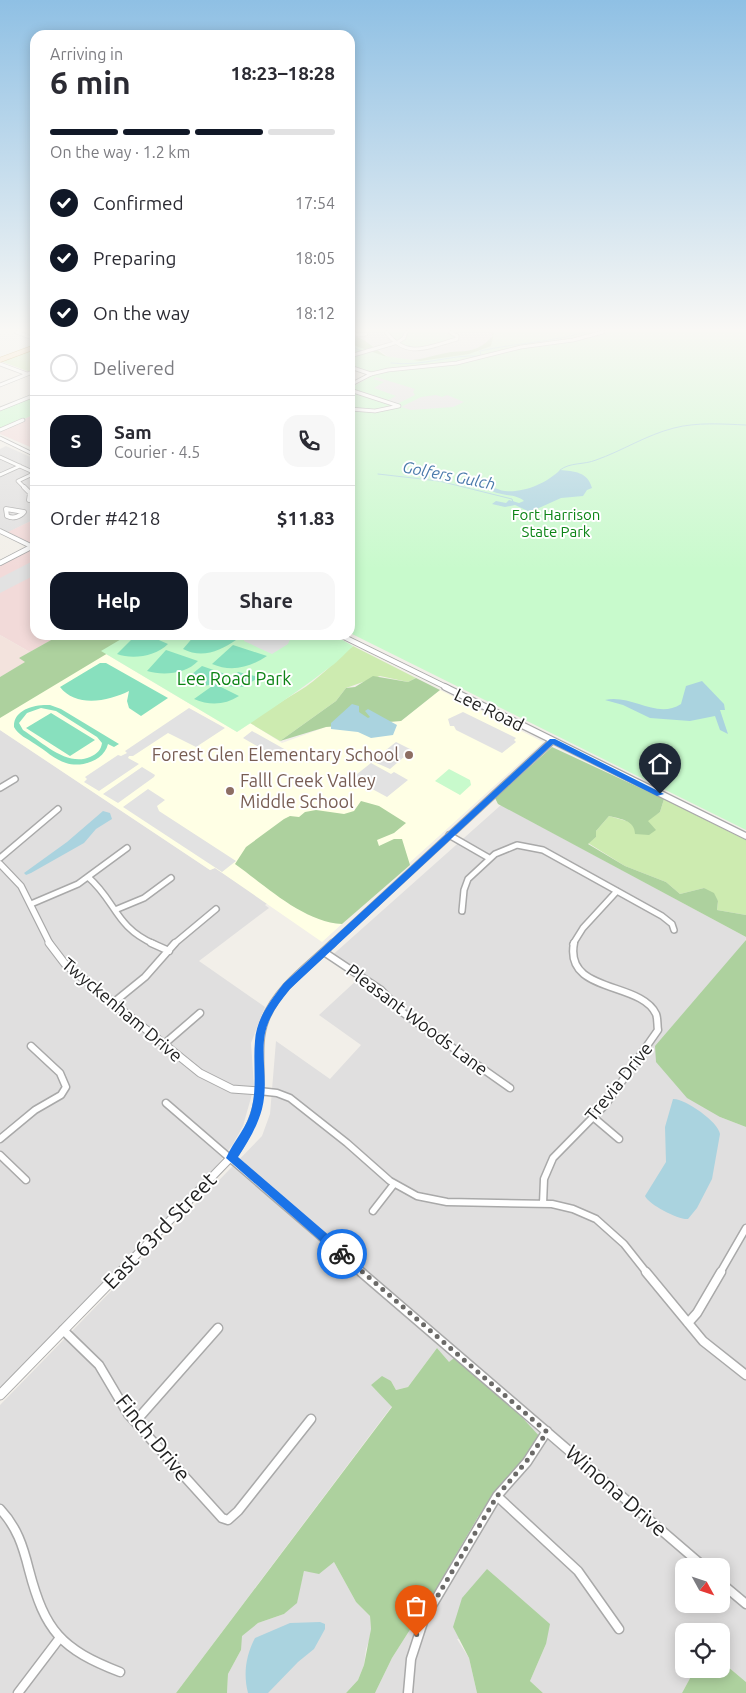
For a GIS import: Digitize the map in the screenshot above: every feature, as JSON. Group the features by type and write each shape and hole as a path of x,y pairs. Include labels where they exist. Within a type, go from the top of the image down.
{"street":[{"path":"0,430 23,420"},
{"path":"0,439 30,453"},
{"path":"1,459 30,471"},
{"path":"0,475 20,466"},
{"path":"30,475 18,481 30,493"},
{"path":"0,509 6,509 24,512 17,517 10,518 7,516 6,509"},
{"path":"0,530 30,545"},
{"path":"0,563 30,549"},
{"name":"Lee Road","path":"350,640 746,836"},
{"name":"East 63rd Street","path":"0,1395 231,1158 250,1128 259,1092 258,1048 266,1016 284,990 552,741"},
{"path":"0,788 15,779"},
{"path":"0,858 58,808"},
{"path":"449,835 489,858"},
{"path":"462,910 467,881 496,851 508,846 535,847 664,916 672,924 674,930"},
{"path":"31,904 68,889 88,877 127,848"},
{"name":"Twyckenham Drive","path":"0,864 18,880 60,959 192,1068 219,1084 239,1091 259,1092"},
{"path":"88,877 102,889 125,925 133,933 168,951"},
{"path":"115,910 144,898 170,878"},
{"name":"Trevia Drive","path":"543,1204 543,1184 550,1162 606,1104 656,1036 659,1028 656,1014 647,1003 597,983 584,974 577,965 573,954 575,940 617,891"},
{"path":"113,1003 145,977 168,951 216,909"},
{"name":"Pleasant Woods Lane","path":"324,952 381,990 402,1012 510,1088"},
{"path":"164,1045 200,1013"},
{"path":"0,1139 34,1110 61,1095 66,1088 60,1073 31,1046"},
{"path":"259,1092 274,1092 290,1098 344,1140 394,1184 417,1196 444,1202 543,1204 576,1210 608,1229 624,1244 688,1323 714,1351 746,1374"},
{"name":"Winona Drive","path":"166,1103 694,1558"},
{"path":"592,1117 619,1138"},
{"path":"0,1154 26,1180"},
{"path":"373,1211 394,1184"},
{"path":"688,1323 697,1313 746,1228"},
{"path":"135,1422 218,1328"},
{"name":"Finch Drive","path":"63,1330 99,1365 128,1414 216,1512 228,1520 238,1512 311,1419"},
{"path":"408,1693 411,1659 420,1628 497,1496 526,1462 547,1432"},
{"path":"497,1496 578,1571 619,1630"},
{"path":"0,1509 13,1522 21,1537 35,1594 44,1620 59,1639 91,1662 120,1672"},
{"path":"730,1591 746,1604"},
{"path":"18,1693 59,1639"}],"shaded area":[{"path":"30,416 30,447 0,434 0,430"},
{"path":"6,446 30,457 30,522 7,533 0,529 0,449"},
{"path":"30,521 30,543 8,532"},
{"path":"30,549 30,640 51,640 30,652 0,635 0,564"},
{"path":"30,563 30,578 0,593 0,578"},
{"path":"0,635 30,652 20,658 26,662 0,677"},
{"path":"290,640 288,644 272,654 244,641"},
{"name":"Falll Creek Valley Middle School","path":"101,651 237,732 250,723 282,743 326,727 401,721 440,690 543,742 322,942 215,868 210,870 0,730 0,711"},
{"path":"189,708 225,728 196,747 168,733 133,756 129,756 128,758 139,764 99,791 84,782 87,779 85,777 118,755 121,756 127,753 125,751"},
{"path":"463,712 516,738 514,740 516,742 502,753 456,730 454,726 450,726 448,719"},
{"path":"0,730 210,870 215,868 268,903 265,905 269,908 199,961 265,1007 251,1043 254,1087 243,1126 233,1144 209,1176 0,1387"},
{"path":"252,731 286,750 276,757 243,738"},
{"path":"396,742 412,750 390,769 372,761"},
{"path":"371,763 391,774 394,772 408,780 387,797 352,778"},
{"path":"142,767 155,775 154,777 118,803 103,794"},
{"path":"148,789 165,800 157,806 159,811 236,861 222,872 123,807"},
{"path":"501,805 746,937 720,1117 746,1127 746,1682 730,1669 730,1623 675,1623 675,1678 690,1678 682,1693 543,1693 530,1681 546,1644 457,1639 469,1658 477,1693 375,1693 392,1658 439,1584 478,1517 532,1448 454,1358 449,1363 437,1348 408,1387 396,1390 391,1381 371,1385 392,1406 176,1693 0,1693 0,1405 262,1136 270,1114 276,1041 330,1079 361,1045 319,1015 358,979 328,959"},
{"path":"334,1562 356,1602 370,1616 371,1629 369,1641 364,1665 358,1680 346,1693 227,1693 228,1674 241,1650 241,1636 258,1623 284,1614 296,1603 304,1571 319,1573"}],"green space":[{"path":"0,411 30,411 30,416 0,430"},
{"name":"Fort Harrison State Park","path":"355,411 746,411 746,830 355,635"},
{"path":"51,640 130,640 0,718 0,677 25,662 19,658"},
{"name":"Lee Road Park","path":"120,640 343,640 353,646 319,676 237,732 101,651"},
{"path":"131,640 159,640 168,644 144,656 130,657 117,654"},
{"path":"191,640 236,640 211,652 197,653 183,649"},
{"path":"233,645 267,656 240,668 226,668 212,664"},
{"path":"353,646 416,678 408,682 380,676 346,688 336,701 280,741 250,723 313,681"},
{"path":"166,650 198,661 187,669 174,673 153,673 147,671"},
{"path":"100,663 106,663 168,698 141,716 129,708 127,701 129,691 112,698 93,701 75,698 67,694 60,687"},
{"path":"202,666 228,675 218,682 206,686 193,686 182,682"},
{"path":"238,672 259,677 244,687 224,686"},
{"path":"373,676 408,682 416,678 440,690 401,721 326,727 280,741 336,701 346,688 355,687"},
{"path":"215,684 239,696 217,704 194,699"},
{"path":"44,705 61,709 119,744 114,747 108,744 102,755 85,764 78,765 58,760 21,735 14,727 17,716 21,712 32,707","holes":["41,708 56,711 97,737 102,743 101,748 95,755 81,759 72,759 64,756 23,730 19,723 27,713"]},
{"path":"51,713 95,740 70,756 26,728"},
{"path":"552,747 664,799 660,812 648,821 656,830 649,835 635,834 630,823 609,816 596,831 596,837 588,844 625,866 666,882 680,894 704,888 714,893 718,901 717,910 746,915 746,937 498,804 495,798"},
{"path":"449,769 470,780 471,785 460,795 435,781"},
{"path":"664,799 746,840 746,915 717,910 718,901 704,888 680,894 666,882 625,866 588,843 596,837 596,831 609,816 630,822 635,828 660,812"},
{"path":"361,801 379,806 406,823 394,833 377,840 379,846 394,839 402,839 410,865 342,924 327,922 299,910 235,864 246,847 290,816 299,817 305,812 316,810 344,814 354,811"},
{"path":"746,940 746,1127 720,1117 687,1098 656,1062 655,1046"},
{"path":"437,1348 449,1362 454,1358 520,1415 541,1438 478,1517 439,1584 392,1658 375,1693 346,1693 358,1680 364,1665 371,1629 370,1616 356,1602 334,1562 319,1574 304,1571 297,1603 284,1614 258,1623 242,1636 241,1650 228,1674 227,1693 176,1693 392,1407 371,1385 382,1376 391,1381 396,1390 408,1387"},
{"path":"487,1569 550,1624 546,1644 530,1681 543,1693 477,1693 469,1658 453,1627 462,1598"},
{"path":"730,1669 746,1682 746,1693 682,1693 690,1678 730,1678"}],"water":[{"path":"560,470 580,473 587,479 592,488 587,490 583,496 561,498 530,512 515,505 505,507 492,504 496,501 506,503 509,500 519,503 524,501 517,497 492,491 493,488 503,491 527,489 542,483"},
{"path":"702,681 724,704 725,710 720,710 728,734 720,730 715,716 690,721 650,718 623,705 605,700 625,700 654,708 672,708 681,704 686,686"},
{"path":"352,704 359,706 359,712 368,718 370,717 365,711 368,709 397,725 393,735 371,738 358,732 331,729 331,723"},
{"path":"103,811 110,813 112,819 96,829 84,843 31,873 26,875 24,873 67,842"},
{"path":"673,1099 685,1102 708,1117 720,1134 712,1179 697,1208 688,1219 665,1211 652,1204 645,1196 666,1162 665,1127"},
{"path":"320,1622 325,1624 325,1629 314,1649 298,1662 268,1693 248,1693 246,1665 249,1651 255,1638 290,1623"}],"waterway":[{"path":"560,470 564,467 596,460 674,428 701,424 746,425"},
{"name":"Golfers Gulch","path":"378,474 439,481 512,499 513,502"}],"way so far":[{"path":"342,1254 547,1432 526,1462 497,1496 424,1619 416,1636"}],"place":[{"name":"Forest Glen Elementary School","path":"409,755"},
{"name":"Falll Creek Valley Middle School","path":"230,791"}],"route":[{"path":"342,1254 231,1158 247,1136 257,1109 260,1089 259,1039 266,1016 272,1006 287,986 552,741 660,794"}]}
